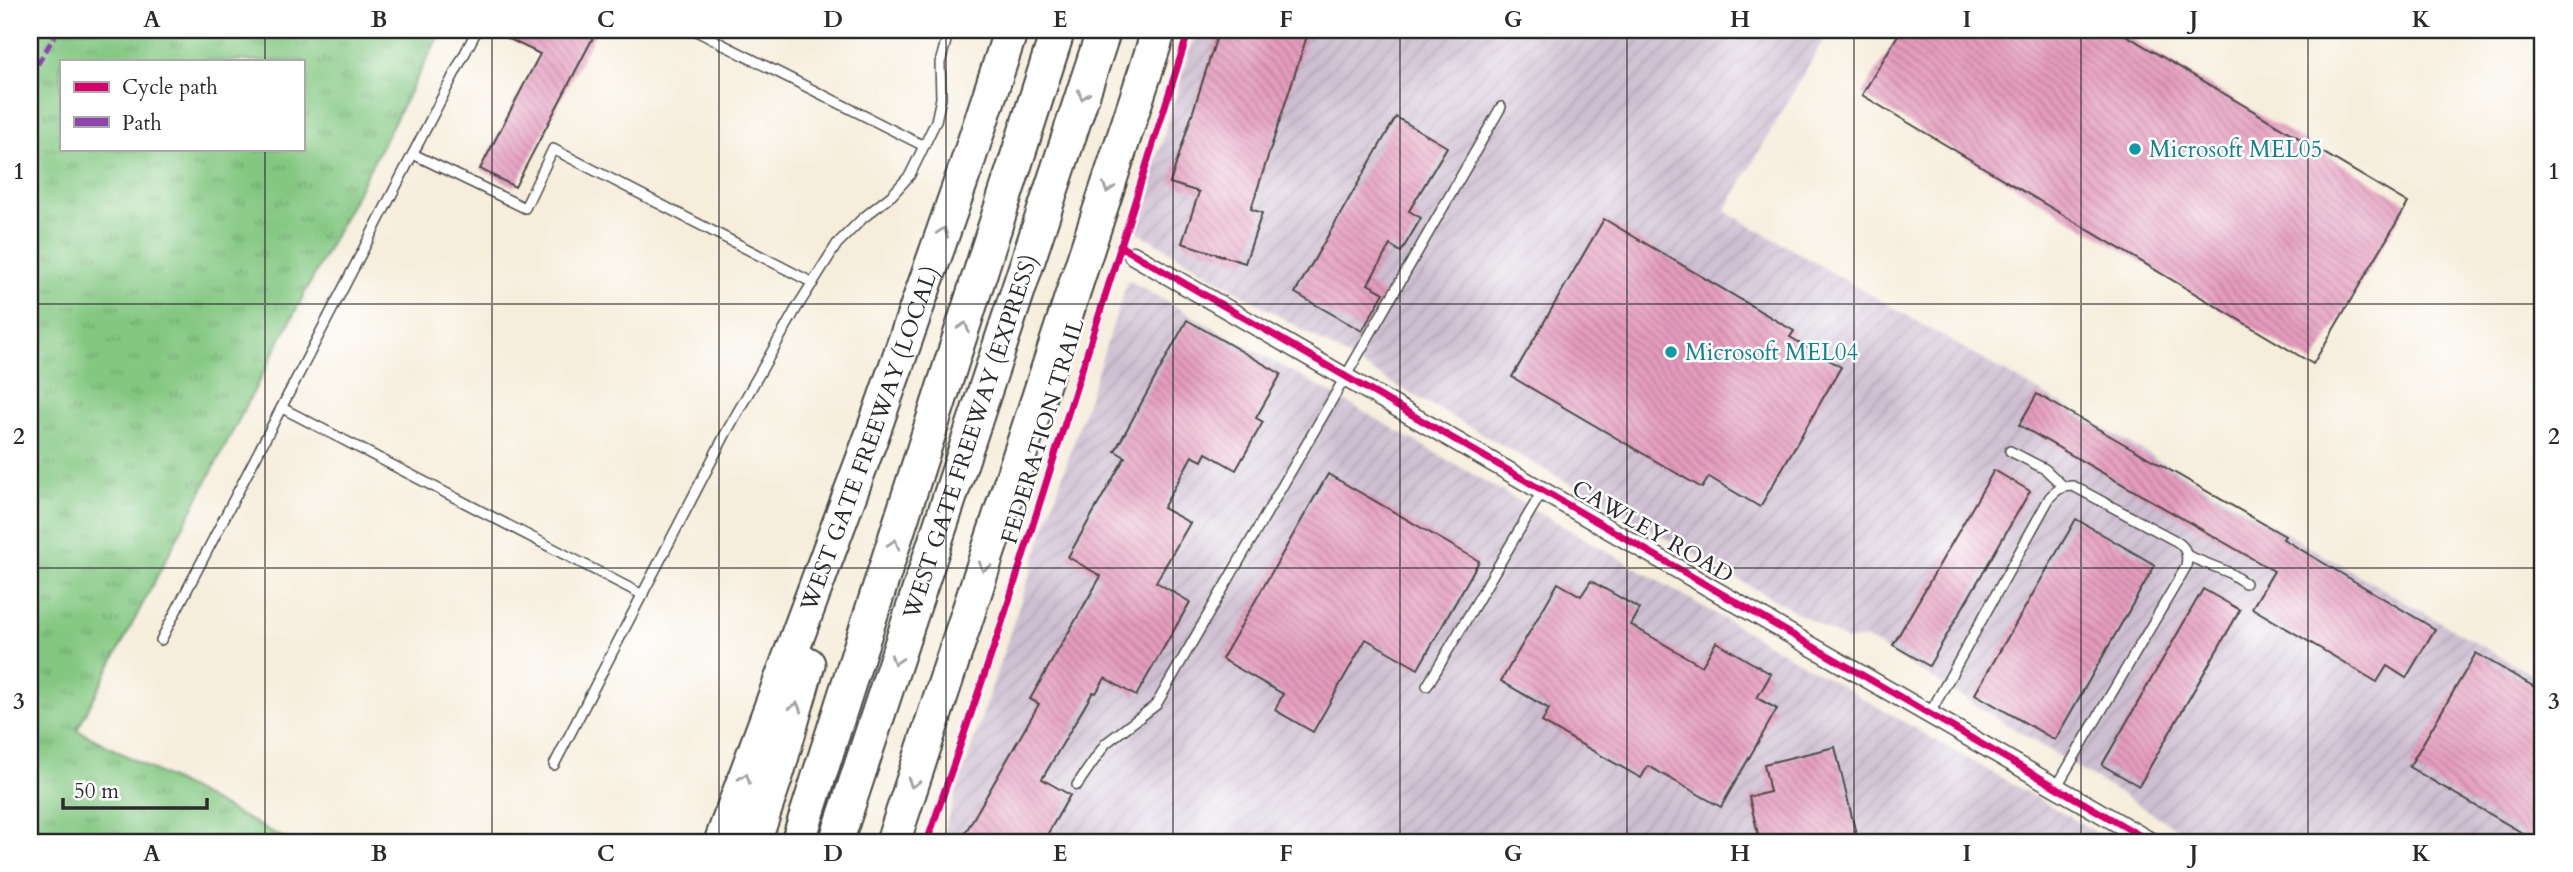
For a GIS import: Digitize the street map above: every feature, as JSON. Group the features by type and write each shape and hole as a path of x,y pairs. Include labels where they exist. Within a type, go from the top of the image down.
{"highway":[{"name":"WEST GATE FREEWAY (LOCAL)","path":"721,842 872,435 966,167 1010,30"},
{"name":"WEST GATE FREEWAY (EXPRESS)","path":"798,842 1058,30"},
{"name":"WEST GATE FREEWAY (EXPRESS)","path":"836,842 1104,30"},
{"path":"893,842 1159,30"},
{"path":"754,842 778,770 872,435"}],"street":[{"name":"CAWLEY ROAD","path":"1133,256 2151,842"}],"lane":[{"path":"161,640 477,30"},
{"path":"694,30 924,146"},
{"path":"554,765 727,431 813,283 837,244 863,218 892,195 910,175 924,146 941,98 940,62 949,30"},
{"path":"1077,785 1106,744 1156,705 1501,107"},
{"path":"413,154 525,208 553,149 813,283"},
{"path":"282,408 643,595"},
{"path":"2010,451 2045,469 2063,486"},
{"path":"1930,713 2050,497 2063,486 2073,486 2176,541 2184,546 2188,556 2186,567 2057,786"},
{"path":"1427,687 1543,490"},
{"path":"2188,556 2228,572 2245,583"}],"shaded area":[{"path":"1196,30 1829,30 1725,211 2543,681 2543,842 2190,842 2178,829 1866,638 1847,641 1366,368 1135,230"},
{"path":"1128,280 1350,404 2113,842 940,842"}],"green space":[{"path":"30,30 442,30 77,730 291,842 30,842"}],"building":[{"path":"491,30 597,30 515,187 480,169 540,54"},
{"path":"1219,30 1309,30 1251,209 1262,213 1245,263 1182,243 1199,192 1170,183"},
{"name":"Microsoft MEL05","path":"1901,30 2117,30 2408,203 2313,364 1862,95"},
{"path":"1396,117 1447,147 1409,211 1421,218 1401,252 1390,245 1368,284 1384,293 1362,331 1295,293"},
{"name":"Microsoft MEL04","path":"1604,219 1794,331 1790,337 1841,367 1760,507 1709,477 1702,488 1512,377"},
{"path":"1187,320 1281,374 1256,418 1263,422 1236,470 1206,453 1202,461 1192,456 1163,508 1190,523 1156,582 1190,602 1136,696 1105,678 1096,693 1093,692 1042,779 1070,795 1043,842 960,842 1039,704 1030,699 1101,576 1068,557 1125,457 1115,451"},
{"path":"2037,394 2285,536 2283,539 2435,629 2406,678 2387,666 2377,682 2252,608 2274,571 2019,425"},
{"path":"1994,470 2030,491 1929,666 1893,645"},
{"path":"1328,474 1479,561 1418,669 1366,639 1313,732 1275,710 1283,694 1222,659"},
{"path":"2076,519 2155,565 2055,740 1975,694"},
{"path":"1591,581 1640,609 1631,625 1702,666 1716,642 1771,674 1757,698 1777,709 1721,807 1648,766 1641,778 1542,722 1549,709 1501,681 1558,583 1581,596"},
{"path":"2203,589 2240,610 2139,786 2102,765"},
{"path":"2476,653 2543,692 2543,842 2538,842 2409,767"},
{"path":"1835,747 1858,842 1760,842 1749,797 1770,792 1764,764"}],"marked path":[{"path":"30,77 58,30"}],"cycle path":[{"name":"FEDERATION TRAIL","path":"927,842 1000,629 1189,30"},
{"path":"1120,246 2151,842"}],"place":[{"name":"Microsoft MEL05","path":"2135,149"},
{"name":"Microsoft MEL04","path":"1671,352"}]}
